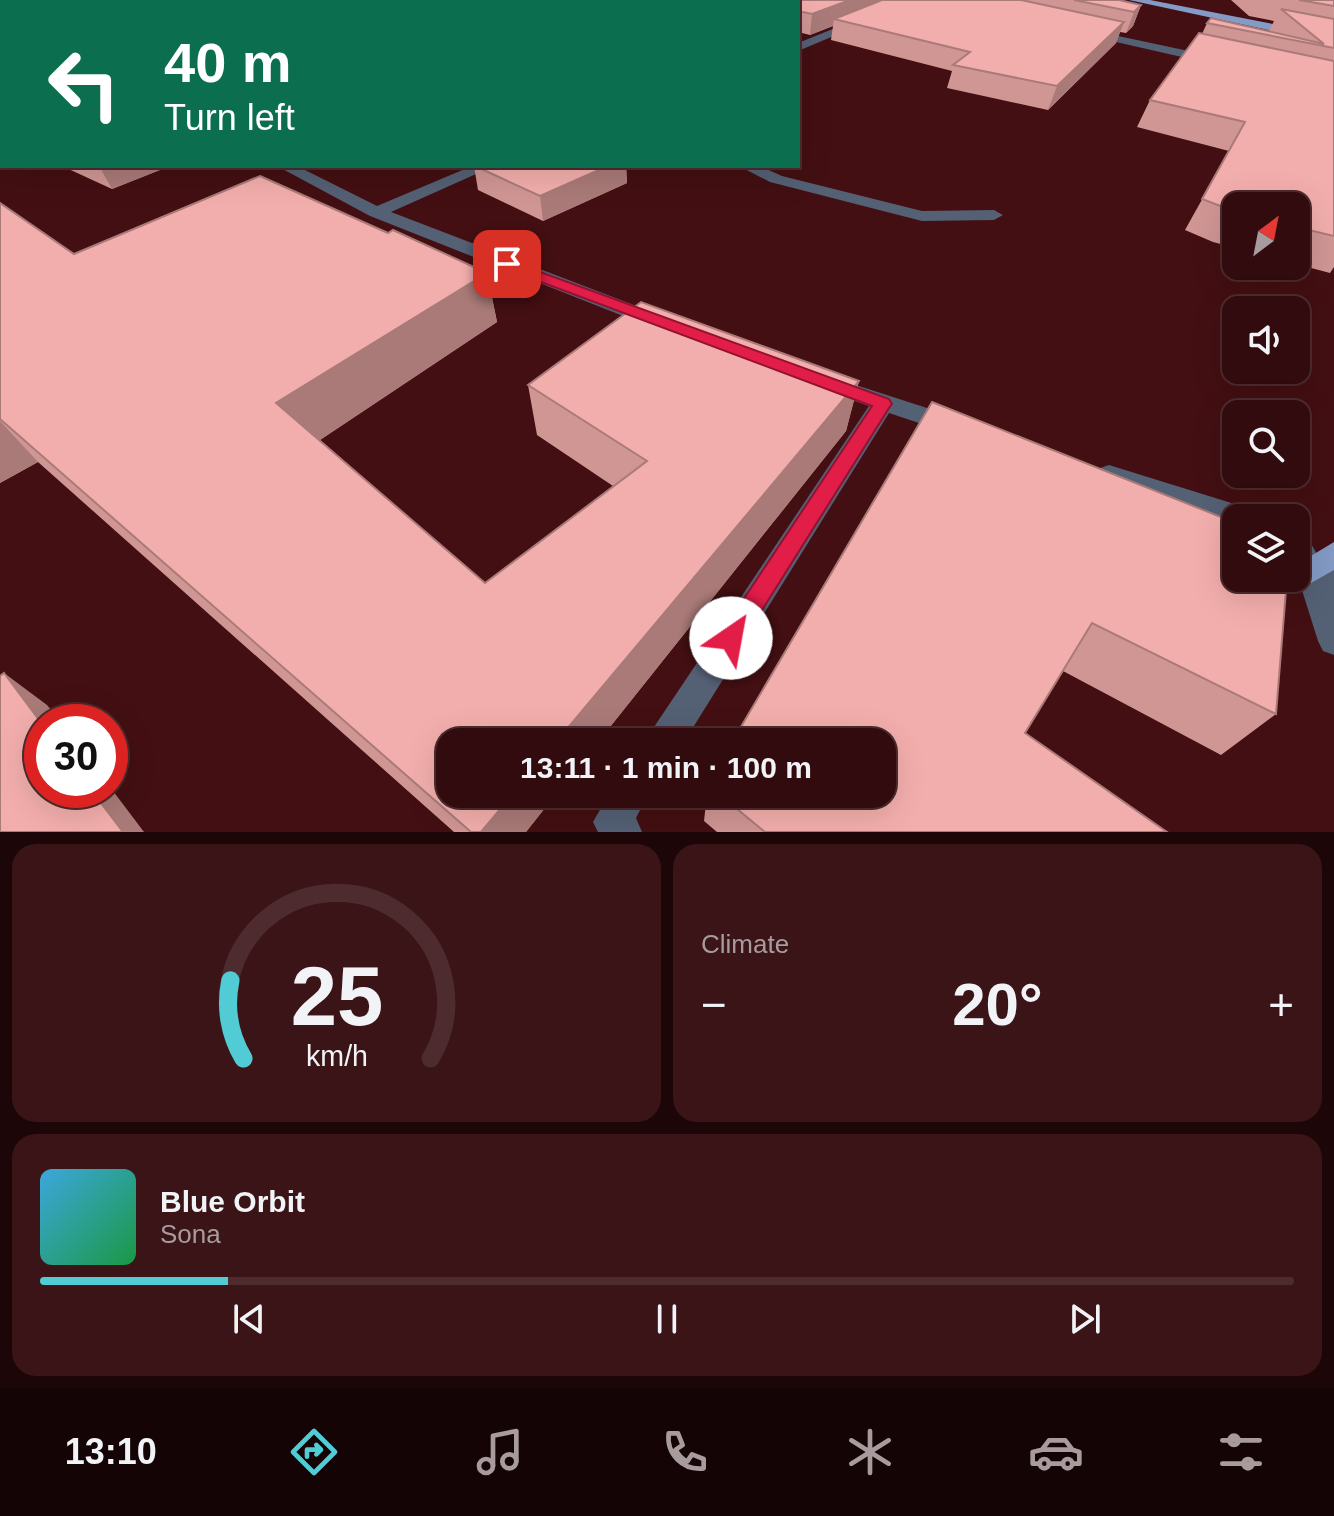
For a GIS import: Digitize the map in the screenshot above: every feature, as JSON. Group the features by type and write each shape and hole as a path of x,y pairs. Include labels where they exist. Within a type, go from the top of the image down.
{"main road":[{"path":"1134,0 1334,40"}],"street":[{"path":"800,46 914,0"},
{"path":"1068,28 1229,63"},
{"path":"289,168 376,212 585,296 674,328"},
{"path":"376,212 481,168"},
{"path":"751,168 776,179 922,216 994,215"},
{"path":"808,377 973,432"},
{"path":"673,728 883,404"},
{"path":"1094,470 1222,511"},
{"path":"1310,555 1326,568 1334,641"},
{"path":"621,808 612,822 623,832"}],"building":[{"path":"800,0 850,0 812,14 800,11"},
{"path":"882,0 1021,0 1124,22 1057,86 953,65 970,52 834,19"},
{"path":"1074,0 1119,0 1141,5 1134,12"},
{"path":"1299,0 1334,0 1334,6"},
{"path":"1281,9 1334,19 1334,48 1207,23 1211,18 1324,44"},
{"path":"1199,33 1334,61 1334,236 1310,230 1310,192 1222,192 1222,207 1202,199 1245,122 1150,100"},
{"path":"479,168 603,168 540,196"},
{"path":"260,176 388,233 393,230 487,273 276,403 485,583 647,461 528,385 641,302 859,381 568,728 436,728 436,801 0,419 0,203 74,254"},
{"path":"932,402 1222,517 1222,592 1286,592 1276,714 1092,623 1025,733 1167,832 765,832 736,808 896,808 896,728 740,728"},
{"path":"4,673 27,704 24,704 24,808 105,808 123,832 0,832 0,676"},
{"path":"444,808 501,808 481,832 471,832"}],"route":[{"path":"507,264 585,296 883,404 731,638"}]}
